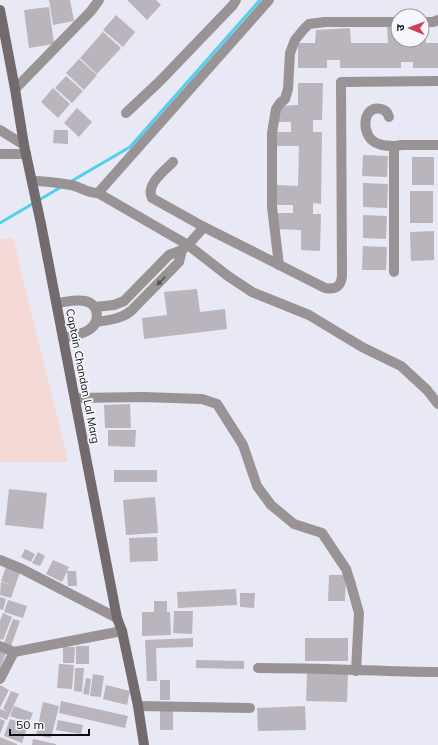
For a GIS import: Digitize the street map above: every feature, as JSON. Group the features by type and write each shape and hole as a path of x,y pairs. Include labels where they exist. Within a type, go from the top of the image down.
{"street":[{"path":"89,0 91,11"},
{"path":"15,89 91,11 99,0"},
{"path":"126,113 171,71 236,0"},
{"path":"98,193 269,0"},
{"name":"Captain Chandan Lal Marg","path":"0,10 25,149 42,224 117,618 122,631 138,706 144,745"},
{"path":"279,265 272,207 272,133 276,109 285,99 288,89 290,53 295,40 309,24 319,22 390,22"},
{"path":"173,162 152,185 150,195 152,198 204,227 331,290 336,288 341,281 342,267 341,82 438,81"},
{"path":"389,117 388,113 377,108 372,109 368,113 366,119 366,133 369,139 380,145 438,145"},
{"path":"0,130 25,149"},
{"path":"394,272 395,146"},
{"path":"0,154 25,149"},
{"path":"33,181 72,185 90,193 98,193 252,292 309,316 401,366 427,390 438,404"},
{"path":"96,322 117,319 125,316 131,311 179,262 185,248 204,227"},
{"path":"95,307 114,305 124,301 169,254 185,248"},
{"path":"57,303 78,300 86,301 95,307 97,314 94,326 88,331 79,335 63,338"},
{"path":"75,398 144,397 202,399 217,404 243,445 257,486 271,505 294,524 322,533 346,569 359,613 356,671"},
{"path":"0,560 22,569 117,618"},
{"path":"0,646 14,652 122,631"},
{"path":"0,679 14,652"},
{"path":"258,668 312,668 356,671 437,672"},
{"path":"138,706 250,708"}],"shaded area":[{"path":"13,238 68,462 0,462 0,239"}],"building":[{"path":"49,0 70,0 74,21 53,25"},
{"path":"127,0 156,0 161,5 147,20"},
{"path":"49,7 54,44 29,48 24,10"},
{"path":"116,15 135,32 123,47 103,30"},
{"path":"387,27 390,27 390,48 430,48 430,43 438,43 438,68 413,68 413,62 401,62 401,68 340,68 340,60 327,60 327,68 298,68 298,43 315,43 316,30 350,28 351,43 388,43"},
{"path":"103,32 121,48 97,74 80,58"},
{"path":"79,59 97,75 84,90 66,73"},
{"path":"66,76 83,91 72,103 55,88"},
{"path":"298,83 323,83 322,120 313,120 313,132 322,132 321,204 313,203 313,214 321,214 320,251 301,250 301,230 276,229 276,213 293,213 293,205 276,205 277,185 298,186 299,146 277,146 277,132 291,132 291,122 277,122 279,106 298,105"},
{"path":"53,88 70,104 58,118 41,102"},
{"path":"77,108 92,122 79,137 64,123"},
{"path":"54,130 68,130 68,144 53,143"},
{"path":"363,155 388,156 387,177 362,176"},
{"path":"412,157 434,157 434,185 412,185"},
{"path":"363,183 388,184 387,208 363,207"},
{"path":"410,191 433,191 433,223 410,223"},
{"path":"363,215 387,216 386,239 363,238"},
{"path":"434,231 434,260 411,261 410,232"},
{"path":"363,246 387,247 386,270 362,270"},
{"path":"197,289 200,312 225,309 227,329 144,339 142,318 167,315 164,292"},
{"path":"130,404 131,428 105,428 104,405"},
{"path":"108,430 136,430 135,447 108,446"},
{"path":"114,470 157,470 157,482 114,482"},
{"path":"9,489 47,493 43,529 5,525"},
{"path":"155,497 158,533 126,535 123,500"},
{"path":"157,537 158,561 130,562 129,538"},
{"path":"25,549 35,554 31,562 21,557"},
{"path":"38,552 45,556 40,566 32,563"},
{"path":"53,560 69,567 62,582 46,574"},
{"path":"6,567 20,572 11,598 0,595 1,582 11,585 1,581"},
{"path":"67,571 76,571 77,586 68,586"},
{"path":"329,575 346,575 345,601 328,601"},
{"path":"236,589 237,605 178,608 177,592"},
{"path":"240,593 255,593 254,608 240,607"},
{"path":"0,597 6,599 3,610 0,609"},
{"path":"8,600 27,606 23,618 4,612"},
{"path":"154,601 167,601 167,612 170,612 171,635 142,636 142,612 154,612"},
{"path":"174,611 193,611 192,634 173,633"},
{"path":"3,613 12,617 3,640 0,639 0,621"},
{"path":"13,619 20,621 11,646 4,643"},
{"path":"193,638 193,647 156,648 157,681 147,681 145,640"},
{"path":"305,638 348,638 348,661 305,661"},
{"path":"76,646 89,646 89,664 76,664"},
{"path":"63,647 75,647 74,663 63,663"},
{"path":"0,650 6,653 0,669"},
{"path":"196,660 244,661 244,669 196,668"},
{"path":"59,664 74,665 72,689 57,688"},
{"path":"75,668 84,668 82,692 74,691"},
{"path":"307,672 348,673 347,702 306,701"},
{"path":"93,674 104,676 101,697 90,696"},
{"path":"86,678 91,679 89,695 83,694"},
{"path":"160,680 170,680 170,700 160,700"},
{"path":"0,685 9,690 0,708"},
{"path":"106,685 130,691 127,705 103,699"},
{"path":"11,691 19,694 7,720 0,717 0,709 8,712 3,709"},
{"path":"61,701 128,716 125,728 59,713"},
{"path":"43,702 59,706 51,738 36,735"},
{"path":"14,706 33,713 29,723 10,716"},
{"path":"305,706 306,730 258,731 257,708"},
{"path":"160,711 173,711 173,730 160,730"},
{"path":"0,719 5,721 0,734"},
{"path":"10,719 28,725 22,743 4,736"},
{"path":"58,720 83,725 81,734 56,730"},
{"path":"0,737 17,744 17,745 0,745"},
{"path":"33,739 56,744 56,745 32,745"}],"waterway":[{"path":"70,182 130,147 260,0"},
{"path":"39,200 61,187"},
{"path":"0,223 34,203"}]}
